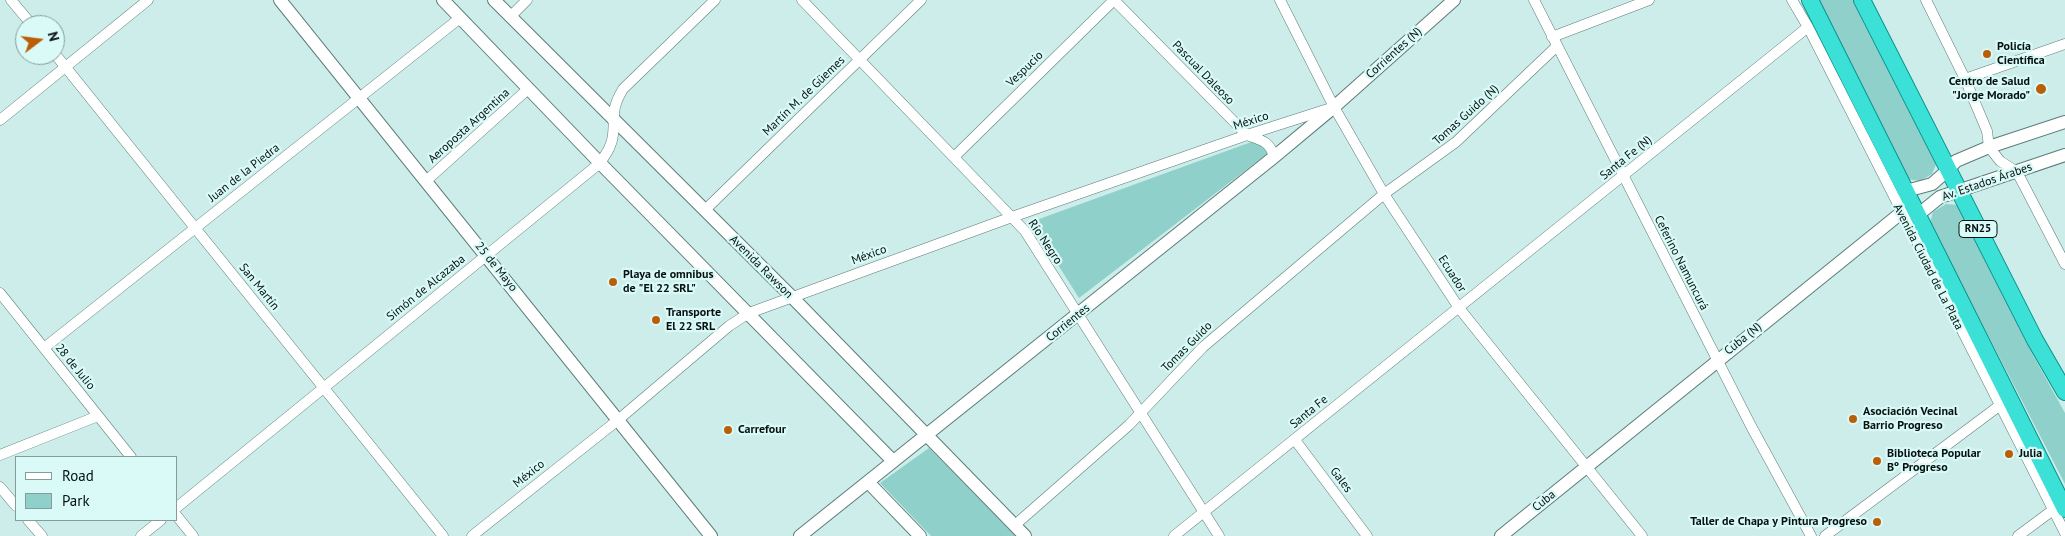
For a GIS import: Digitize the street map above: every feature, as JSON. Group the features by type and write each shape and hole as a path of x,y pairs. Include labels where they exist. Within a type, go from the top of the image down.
{"highway":[{"name":"Avenida Ciudad de La Plata","path":"1810,0 1919,214 2017,417 2059,509"},
{"path":"1862,0 1895,65 1926,102 1952,166 2004,259 2035,340 2065,392"},
{"path":"1999,406 2017,417 2026,457"}],"street":[{"path":"12,0 24,15"},
{"path":"0,120 147,0"},
{"name":"25 de Mayo","path":"280,0 711,536"},
{"path":"443,0 600,163 893,461"},
{"name":"Avenida Rawson","path":"494,0 612,120 791,296 1025,536"},
{"path":"510,17 527,0"},
{"name":"Simón de Alcazaba","path":"178,506 600,163 610,148 613,135 612,120 615,102 623,89 715,0"},
{"name":"Río Negro","path":"802,0 1025,231 1219,536"},
{"name":"Martín M. de Güemes","path":"705,210 921,0"},
{"name":"Pascual Daleoso","path":"1114,0 1247,135 1266,141 1272,147 1274,157"},
{"name":"Vespucio","path":"954,157 1114,0"},
{"name":"Ecuador","path":"1280,0 1334,107 1384,194 1459,308 1642,536"},
{"name":"Corrientes (N)","path":"1334,107 1454,0"},
{"name":"Ceferino Namuncurá","path":"1534,0 1717,360 1811,536"},
{"name":"Tomas Guido (N)","path":"1384,194 1456,142 1554,42 1649,0"},
{"name":"Avenida Ciudad de La Plata","path":"1792,0 1808,27 1999,406 2026,457 2059,509 2065,533"},
{"path":"1926,0 1965,79 1987,131 1989,147 2000,161 2017,172 2065,264"},
{"name":"Juan de la Piedra","path":"44,348 460,18"},
{"name":"Santa Fe (N)","path":"1459,308 1527,251 1808,27"},
{"path":"1965,79 2065,44"},
{"name":"San Martín","path":"65,67 443,536"},
{"name":"Aeroposta Argentina","path":"426,181 528,88"},
{"name":"México","path":"472,536 618,420 729,326 748,313 1012,217 1247,135 1334,107"},
{"name":"Corrientes","path":"800,536 1078,315 1334,107"},
{"name":"Av. Estados Árabes","path":"1906,191 1932,184 1952,166 1989,147 2065,122"},
{"name":"Av. Estados Árabes","path":"1919,214 1940,197 2065,155"},
{"path":"1906,191 1901,213 1919,214"},
{"name":"Tomas Guido","path":"1015,525 1129,425 1203,347 1384,194"},
{"name":"Cuba (N)","path":"1587,466 1901,213"},
{"name":"28 de Julio","path":"0,293 130,456"},
{"name":"Santa Fe","path":"1174,536 1459,308"},
{"path":"1825,536 1999,406"},
{"path":"0,455 98,416"},
{"name":"Gales","path":"1295,440 1368,536"},
{"name":"Cuba","path":"1501,536 1587,466"},
{"path":"868,482 920,536"},
{"path":"0,486 15,505"},
{"path":"2018,536 2059,509"},
{"path":"178,517 193,536"},
{"path":"29,521 42,536"},
{"path":"141,536 160,521"}],"green space":[{"path":"1815,0 1854,0 1937,162 1932,174 1920,181 1907,179"},
{"path":"1254,141 1264,145 1268,153 1079,298 1031,222"},
{"path":"1946,204 1958,205 2034,357 2065,413 2065,484 1930,223 1933,212"},
{"path":"929,448 1016,536 931,536 880,483"}],"place":[{"name":"Policía Científica","path":"1987,54"},
{"name":"Centro de Salud \"Jorge Morado\"","path":"2041,89"},
{"name":"Playa de omnibus de \"El 22 SRL\"","path":"613,282"},
{"name":"Transporte El 22 SRL","path":"656,320"},
{"name":"Asociación Vecinal Barrio Progreso","path":"1853,419"},
{"name":"Carrefour","path":"728,430"},
{"name":"Julia","path":"2009,454"},
{"name":"Biblioteca Popular Bº Progreso","path":"1877,461"},
{"name":"Taller de Chapa y Pintura Progreso","path":"1877,522"}]}
